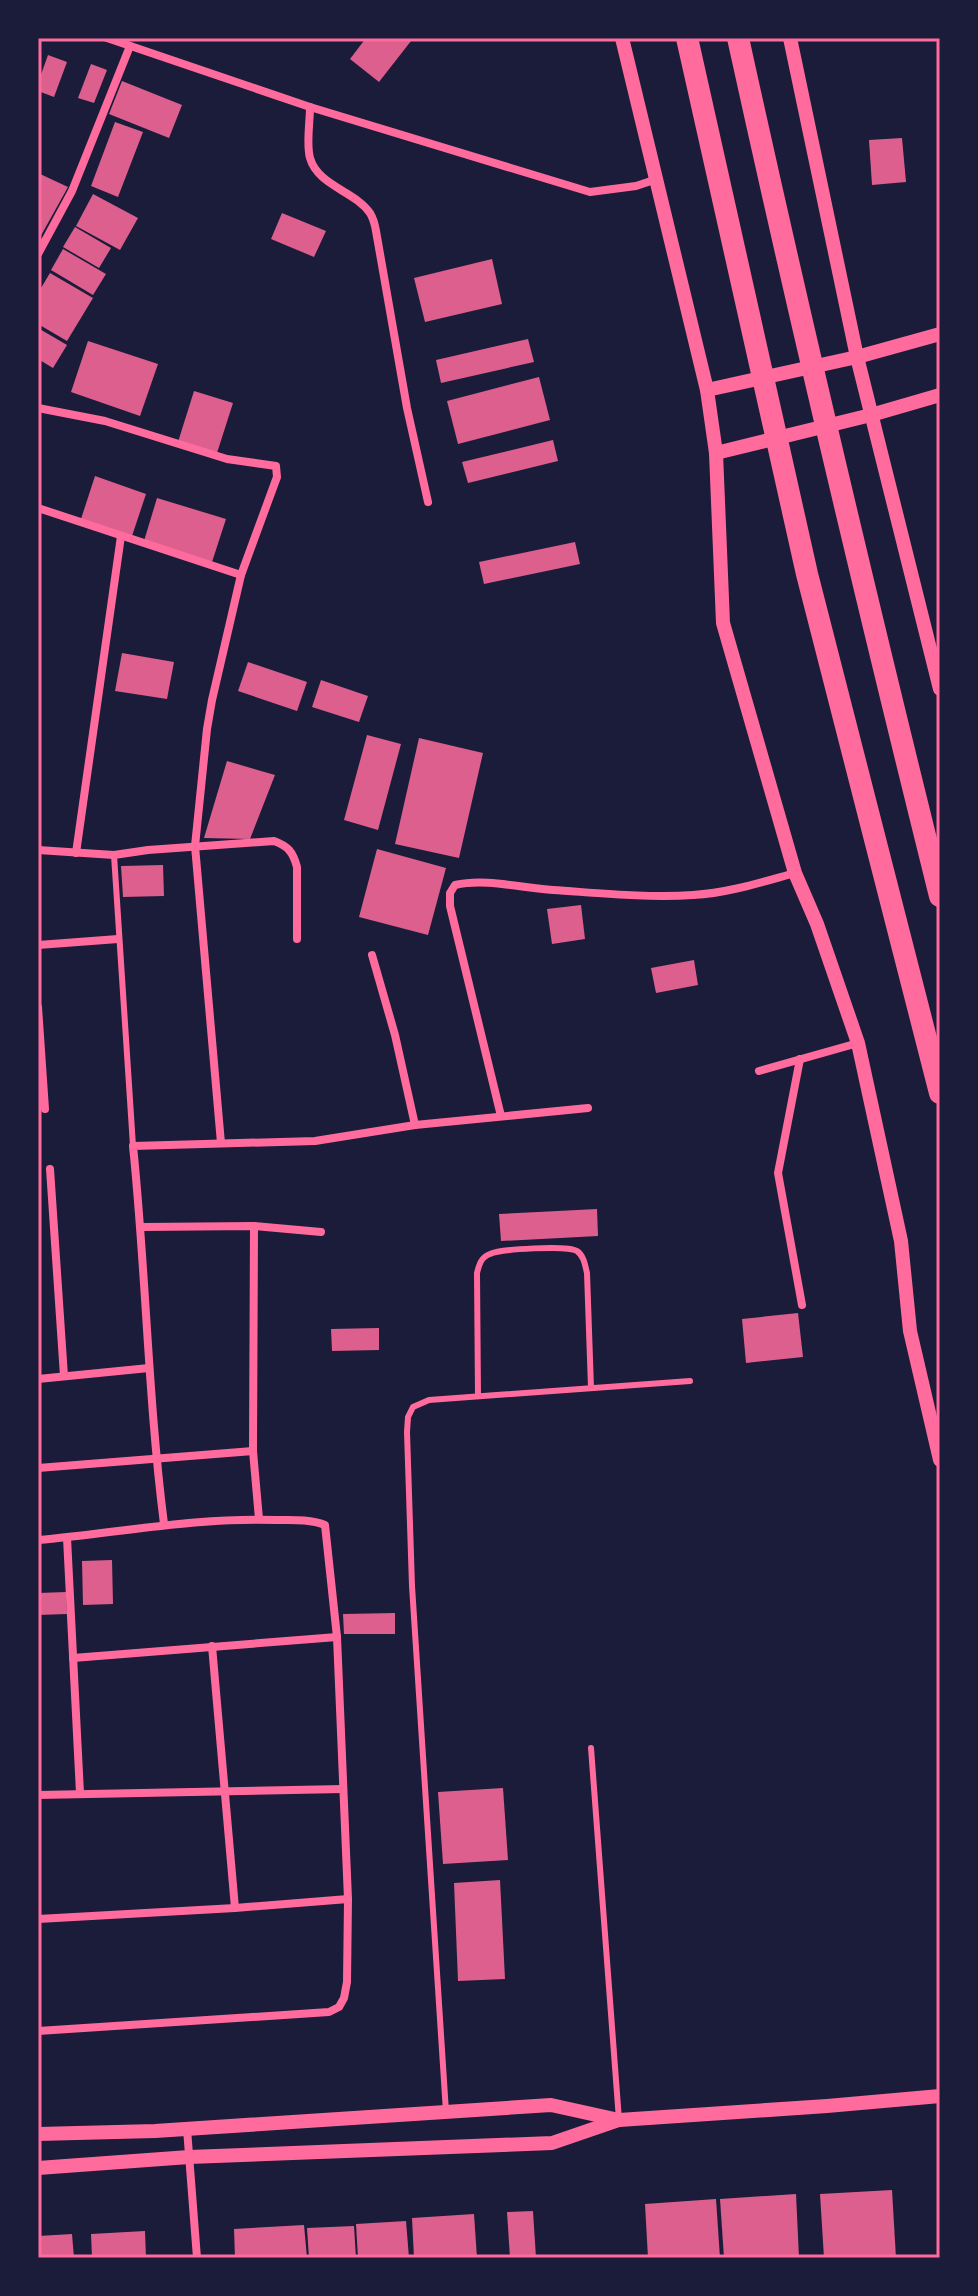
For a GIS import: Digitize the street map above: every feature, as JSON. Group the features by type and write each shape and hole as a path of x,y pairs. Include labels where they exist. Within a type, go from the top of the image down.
{"highway":[{"path":"687,38 807,574 940,1093"},
{"path":"738,38 857,562 940,896"}],"street":[{"path":"107,38 310,107 590,192 636,186 657,179"},
{"path":"622,38 707,390 716,453 723,623 795,873 817,924 858,1043 901,1241 910,1331 940,1460"},
{"path":"790,38 857,357 940,689"},
{"path":"38,254 72,191 130,46"},
{"path":"310,107 308,150 311,162 318,173 372,215 407,408 428,502"},
{"path":"707,390 857,357 940,334"},
{"path":"716,453 940,395"},
{"path":"38,408 105,421 227,459 276,466 277,477 241,575 212,700 195,846 221,1143"},
{"path":"38,508 241,575"},
{"path":"76,853 121,536"},
{"path":"38,850 114,855 195,846 274,841 284,844 291,850 297,867 297,939"},
{"path":"501,1116 450,906 450,893 455,885 489,884 658,896 696,895 740,889 795,873"},
{"path":"38,945 118,939"},
{"path":"372,955 395,1035 415,1125"},
{"path":"38,1007 45,1109"},
{"path":"759,1071 858,1043"},
{"path":"800,1059 778,1173 802,1305"},
{"path":"164,1524 156,1460 142,1227 133,1146 315,1141 415,1125 588,1108"},
{"path":"50,1169 64,1376"},
{"path":"142,1227 254,1226 321,1232"},
{"path":"254,1226 253,1451 259,1519"},
{"path":"38,1379 149,1368"},
{"path":"38,1468 253,1451"},
{"path":"38,1540 164,1524 259,1519 315,1521 325,1525 337,1637 348,1899 347,1982 339,2007 329,2012 38,2031"},
{"path":"67,1538 80,1793"},
{"path":"73,1658 337,1637"},
{"path":"212,1646 235,1908"},
{"path":"38,1795 343,1789"},
{"path":"38,1919 348,1899"},
{"path":"38,2168 189,2157 552,2143 619,2120 940,2096"},
{"path":"38,2134 187,2129 551,2105 619,2120"},
{"path":"187,2129 197,2258"}],"lane":[{"path":"114,855 133,1146"},
{"path":"478,1396 477,1273 480,1261 487,1254 499,1251 566,1248 577,1251 584,1261 591,1388"},
{"path":"446,2112 412,1586 408,1417 413,1407 429,1400 690,1381"},
{"path":"591,1748 619,2120"}],"building":[{"path":"366,38 408,38 411,41 379,82 350,59"},
{"path":"48,55 67,62 54,97 38,91"},
{"path":"91,64 107,70 94,103 78,98"},
{"path":"122,81 182,105 169,138 109,114"},
{"path":"115,122 143,132 118,197 91,186"},
{"path":"902,138 906,182 872,185 869,140"},
{"path":"38,173 68,187 38,241"},
{"path":"93,194 138,218 120,250 76,226"},
{"path":"282,213 326,231 314,257 271,239"},
{"path":"75,227 111,248 99,268 63,247"},
{"path":"63,249 106,274 93,295 51,270"},
{"path":"492,259 502,304 425,322 414,278"},
{"path":"50,273 93,298 67,341 38,324 38,293"},
{"path":"38,328 67,345 53,368 38,359"},
{"path":"528,339 534,362 441,383 436,360"},
{"path":"88,341 158,364 140,416 71,392"},
{"path":"539,377 550,420 458,444 447,401"},
{"path":"194,391 233,403 217,453 178,442"},
{"path":"553,440 558,461 468,483 462,462"},
{"path":"95,476 146,494 132,536 81,519"},
{"path":"157,498 226,519 212,562 144,541"},
{"path":"575,542 580,564 484,584 479,562"},
{"path":"122,653 174,662 167,699 115,691"},
{"path":"248,662 307,682 297,711 238,691"},
{"path":"321,680 368,696 359,722 312,707"},
{"path":"367,735 401,744 378,830 344,820"},
{"path":"419,738 483,753 459,858 395,844"},
{"path":"227,761 275,775 250,839 204,838"},
{"path":"377,849 446,868 428,935 359,917"},
{"path":"163,865 164,896 123,897 121,866"},
{"path":"581,905 585,939 552,944 547,909"},
{"path":"694,960 698,985 656,993 651,968"},
{"path":"597,1209 598,1236 501,1241 499,1214"},
{"path":"798,1313 803,1357 746,1363 742,1319"},
{"path":"379,1328 379,1350 332,1351 331,1329"},
{"path":"112,1560 113,1604 83,1605 82,1561"},
{"path":"66,1592 67,1614 38,1615 38,1593"},
{"path":"395,1613 395,1634 344,1634 343,1614"},
{"path":"503,1788 508,1860 443,1864 438,1792"},
{"path":"500,1880 505,1979 458,1981 454,1883"},
{"path":"892,2190 896,2258 824,2258 820,2194"},
{"path":"796,2194 799,2258 724,2258 720,2199"},
{"path":"716,2199 720,2258 648,2258 645,2204"},
{"path":"533,2211 536,2258 510,2258 507,2212"},
{"path":"474,2214 477,2258 414,2258 412,2218"},
{"path":"406,2221 409,2258 358,2258 356,2224"},
{"path":"304,2225 307,2258 235,2258 234,2229"},
{"path":"354,2226 356,2258 309,2258 307,2228"},
{"path":"145,2231 146,2258 92,2258 91,2234"},
{"path":"72,2234 74,2258 38,2258 38,2236"}]}
